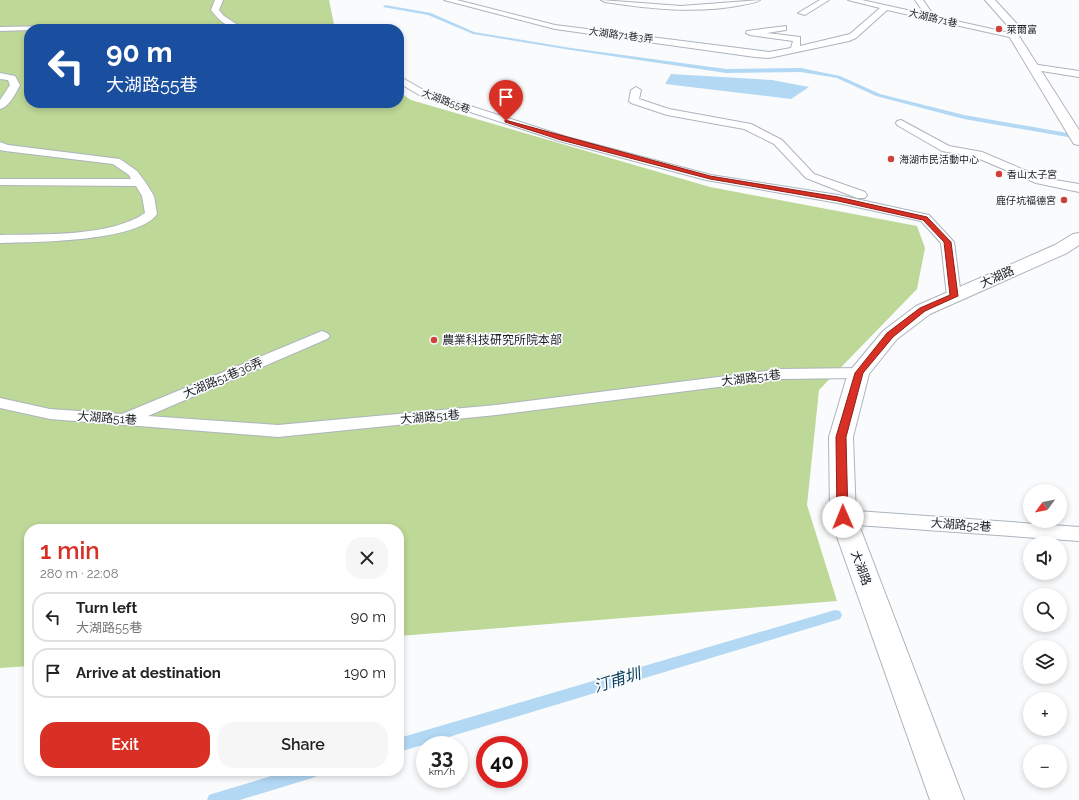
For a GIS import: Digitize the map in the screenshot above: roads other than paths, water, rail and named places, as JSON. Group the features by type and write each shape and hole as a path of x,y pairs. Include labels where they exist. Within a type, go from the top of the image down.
{"street":[{"path":"990,0 1012,24 1014,36 1077,138"},
{"name":"大湖路","path":"947,800 843,517 841,437 859,373 890,335 923,310 1062,249 1079,238"}],"lane":[{"path":"219,0 215,10 221,18 231,24"},
{"name":"大湖路71巷3弄","path":"448,0 555,27 769,55 846,39 853,36 886,7"},
{"path":"605,0 691,9 756,0"},
{"path":"802,13 825,0"},
{"name":"大湖路71巷","path":"852,0 1014,36"},
{"path":"919,0 931,17"},
{"path":"783,28 750,33 797,39 795,50"},
{"path":"0,29 24,29"},
{"path":"1032,67 1079,74"},
{"path":"0,76 12,78 15,85 12,92 0,106"},
{"name":"大湖路55巷","path":"404,82 424,94 564,139 710,178 838,199 925,218"},
{"path":"636,90 634,101 667,112 747,126 778,142 810,176 925,218 947,242 954,296"},
{"path":"901,123 946,149 978,154 1040,181 1079,188"},
{"path":"0,145 5,148 116,161 133,173 140,183 148,196 150,214 137,224 102,232 64,237 0,239"},
{"path":"0,182 140,183"},
{"name":"大湖路51巷36弄","path":"124,419 322,336"},
{"name":"大湖路51巷","path":"0,403 50,414 278,431 496,410 782,374 859,373"},
{"name":"大湖路52巷","path":"843,517 1079,534"}],"water":[{"path":"671,74 772,80 809,87 791,99 665,84"}],"waterway":[{"path":"385,6 429,14 473,33 571,49 726,71 801,70 838,77 878,95 964,117 1079,137"},
{"name":"汀甫圳","path":"404,744 835,615"},
{"name":"汀甫圳","path":"215,800 295,776"}],"place":[{"name":"萊爾富","path":"999,29"},
{"name":"海湖市民活動中心","path":"891,159"},
{"name":"香山太子宮","path":"999,174"},
{"name":"鹿仔坑福德宮","path":"1064,200"},
{"name":"農業科技研究所院本部","path":"434,340"}]}
